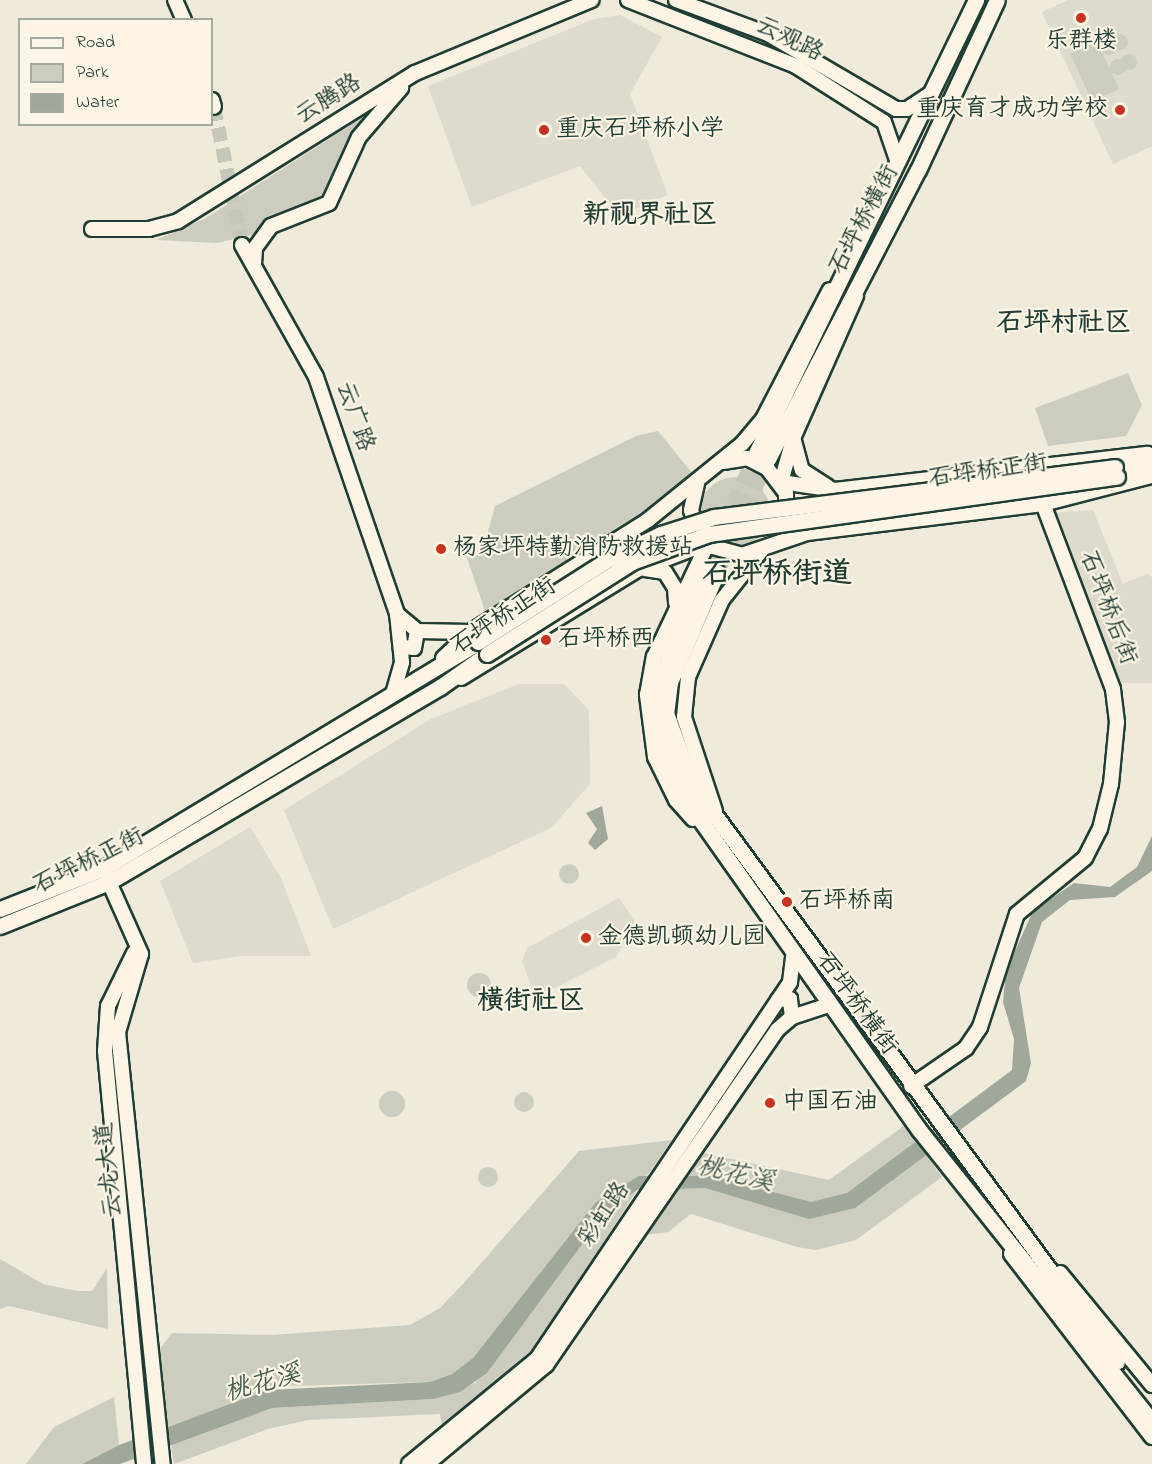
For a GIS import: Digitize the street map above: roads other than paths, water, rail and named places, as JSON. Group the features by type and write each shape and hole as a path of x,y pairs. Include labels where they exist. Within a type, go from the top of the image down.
{"main road":[{"name":"石坪桥横街","path":"976,0 933,92 897,159 762,456 859,280 997,0"},
{"name":"石坪桥正街","path":"1116,472 1152,456"},
{"name":"石坪桥正街","path":"0,909 104,868 430,670 632,562 709,534 1116,472 1152,474"},
{"name":"石坪桥横街","path":"711,570 663,668 656,713 680,790 910,1086 1152,1407"},
{"name":"石坪桥正街","path":"0,926 106,884 440,687 479,642"},
{"name":"石坪桥横街","path":"714,832 793,957 920,1131 1152,1422"}],"street":[{"path":"175,0 183,18"},
{"name":"云腾路","path":"92,229 149,229 178,221 415,73 591,0"},
{"name":"云观路","path":"628,0 760,47 884,122"},
{"name":"云观路","path":"676,0 768,34 896,109"},
{"path":"254,264 255,248 271,226 328,203 359,137 415,73"},
{"path":"897,159 884,122 893,118 896,109 907,109 933,92"},
{"name":"云广路","path":"242,245 316,377 397,614 402,647"},
{"path":"397,614 417,631 479,642 648,520 700,480 763,418 819,305 845,270"},
{"path":"714,832 684,717 688,677 722,600 763,549 779,534 787,514 781,482 794,436 852,315 859,280"},
{"path":"794,436 802,470 835,490"},
{"path":"716,465 747,458 781,482 835,490 1152,456"},
{"path":"700,480 691,510 708,543 732,554 763,549 807,533 1043,504 1152,474"},
{"name":"石坪桥后街","path":"910,1086 966,1048 980,1027 1017,914 1084,858 1100,829 1111,784 1117,722 1113,688 1043,504"},
{"path":"440,687 492,663 637,570 708,543"},
{"path":"708,543 675,605 654,657 647,695 649,733 676,800 714,832"},
{"path":"637,570 665,573 675,588 675,605"},
{"path":"393,694 402,647 414,648 417,631"},
{"name":"云龙大道","path":"106,884 141,954 118,1032 162,1461"},
{"name":"云龙大道","path":"106,884 134,947 134,963 108,1006 105,1051 144,1464"},
{"name":"彩虹路","path":"427,1464 546,1365 642,1211 708,1099 790,982 793,957"},
{"path":"778,1000 790,999 792,1017 829,1005"},
{"name":"彩虹路","path":"409,1464 537,1359 642,1211 792,1017"},
{"path":"708,1099 713,1107 722,1106"},
{"path":"998,1228 1023,1274 1152,1437"},
{"path":"1026,1238 1152,1385"}],"water":[{"path":"602,806 608,839 595,850 588,843 597,829 586,813"},
{"path":"1152,836 1152,871 1115,897 1070,900 1042,922 1019,988 1031,1063 1026,1081 855,1208 809,1219 705,1188 637,1190 605,1213 487,1373 460,1392 433,1399 272,1408 120,1464 82,1464 119,1445 268,1390 430,1382 452,1374 473,1358 596,1202 639,1176 712,1176 811,1202 847,1193 1012,1070 1014,1039 1003,1002 1006,971 1033,911 1074,883 1110,887 1137,867"}],"tunnel":[{"path":"214,107 242,245"},
{"path":"706,568 756,453"},
{"path":"717,572 768,459"}],"place":[{"name":"乐群楼","path":"1081,18"},
{"name":"重庆育才成功学校","path":"1120,110"},
{"name":"重庆石坪桥小学","path":"544,130"},
{"name":"杨家坪特勤消防救援站","path":"441,549"},
{"name":"石坪桥西","path":"546,640"},
{"name":"石坪桥南","path":"787,902"},
{"name":"金德凯顿幼儿园","path":"586,938"},
{"name":"中国石油","path":"770,1103"}],"district":[{"name":"新视界社区","path":"650,216"},
{"name":"石坪村社区","path":"1064,324"},
{"name":"石坪桥街道","path":"777,575"},
{"name":"横街社区","path":"531,1002"}],"water label":[{"name":"桃花溪","path":"735,1176"},
{"name":"桃花溪","path":"263,1385"}]}
